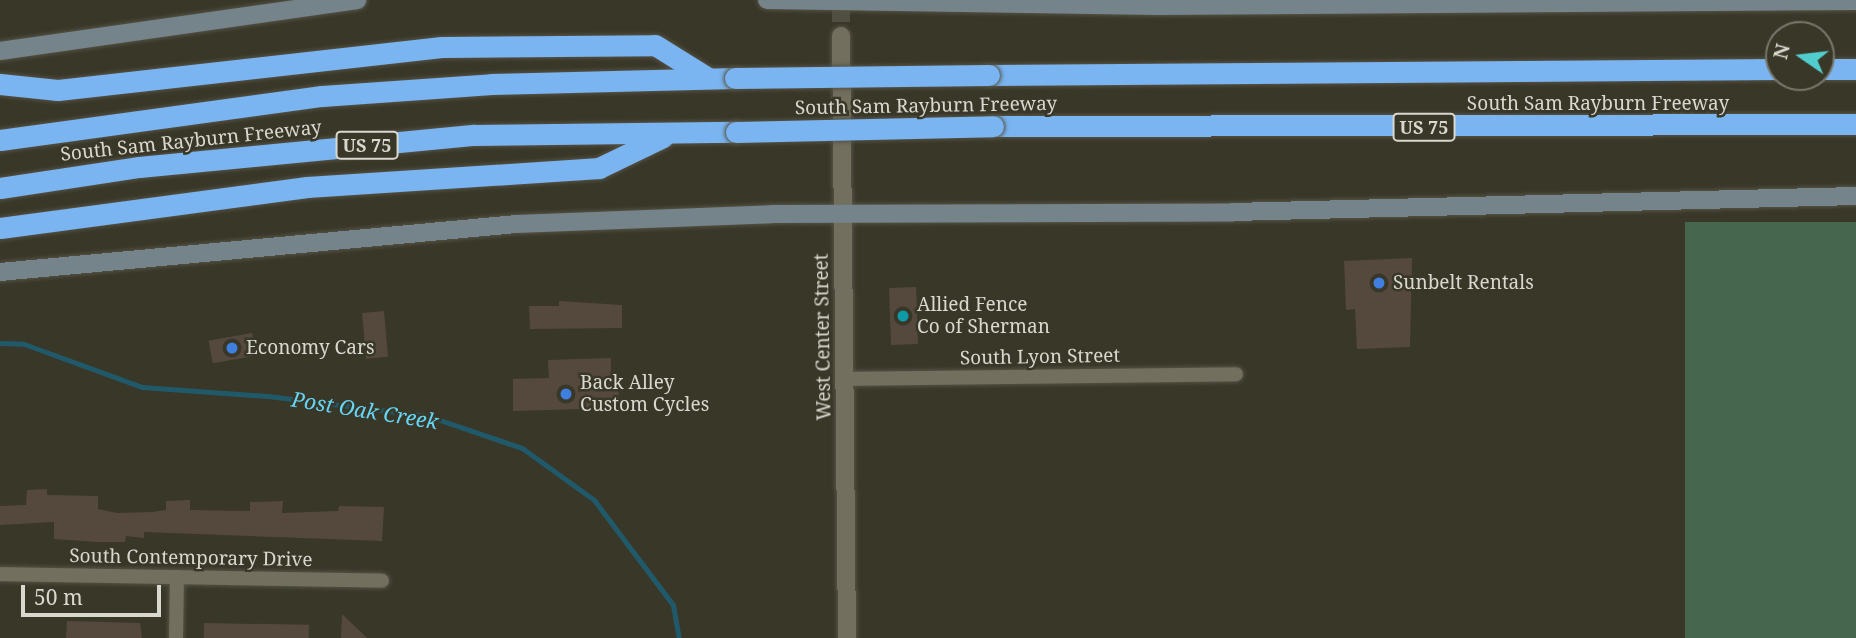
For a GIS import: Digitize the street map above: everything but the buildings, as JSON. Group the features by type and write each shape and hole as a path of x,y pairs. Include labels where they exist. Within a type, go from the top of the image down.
{"highway":[{"path":"0,84 58,90 442,47 655,45 708,78"},
{"name":"South Sam Rayburn Freeway","path":"0,140 322,96 492,84 708,78 1765,69"},
{"path":"1835,69 1856,69"},
{"name":"South Sam Rayburn Freeway","path":"0,188 139,167 474,135 670,134 993,126 1722,127 1856,124"},
{"path":"1722,127 1856,135"},
{"path":"0,229 307,187 599,168 670,134"}],"main road":[{"path":"0,51 357,0"},
{"path":"767,0 1169,6 1856,1"},
{"path":"0,272 516,224 842,216 1234,212 1856,197"}],"street":[{"name":"West Center Street","path":"841,36 847,638"},
{"name":"South Lyon Street","path":"845,379 1236,374"},
{"name":"South Contemporary Drive","path":"0,574 382,581"},
{"path":"176,638 177,578"}],"green space":[{"path":"1685,222 1856,222 1856,638 1685,638"}],"waterway":[{"name":"Post Oak Creek","path":"0,343 24,344 142,387 268,396 428,416 522,448 594,500 673,605 679,638"}],"tunnel":[{"path":"841,4 841,36"}],"place":[{"name":"Sunbelt Rentals","path":"1379,283"},
{"name":"Allied Fence Co of Sherman","path":"903,316"},
{"name":"Economy Cars","path":"232,348"},
{"name":"Back Alley Custom Cycles","path":"566,394"}]}
